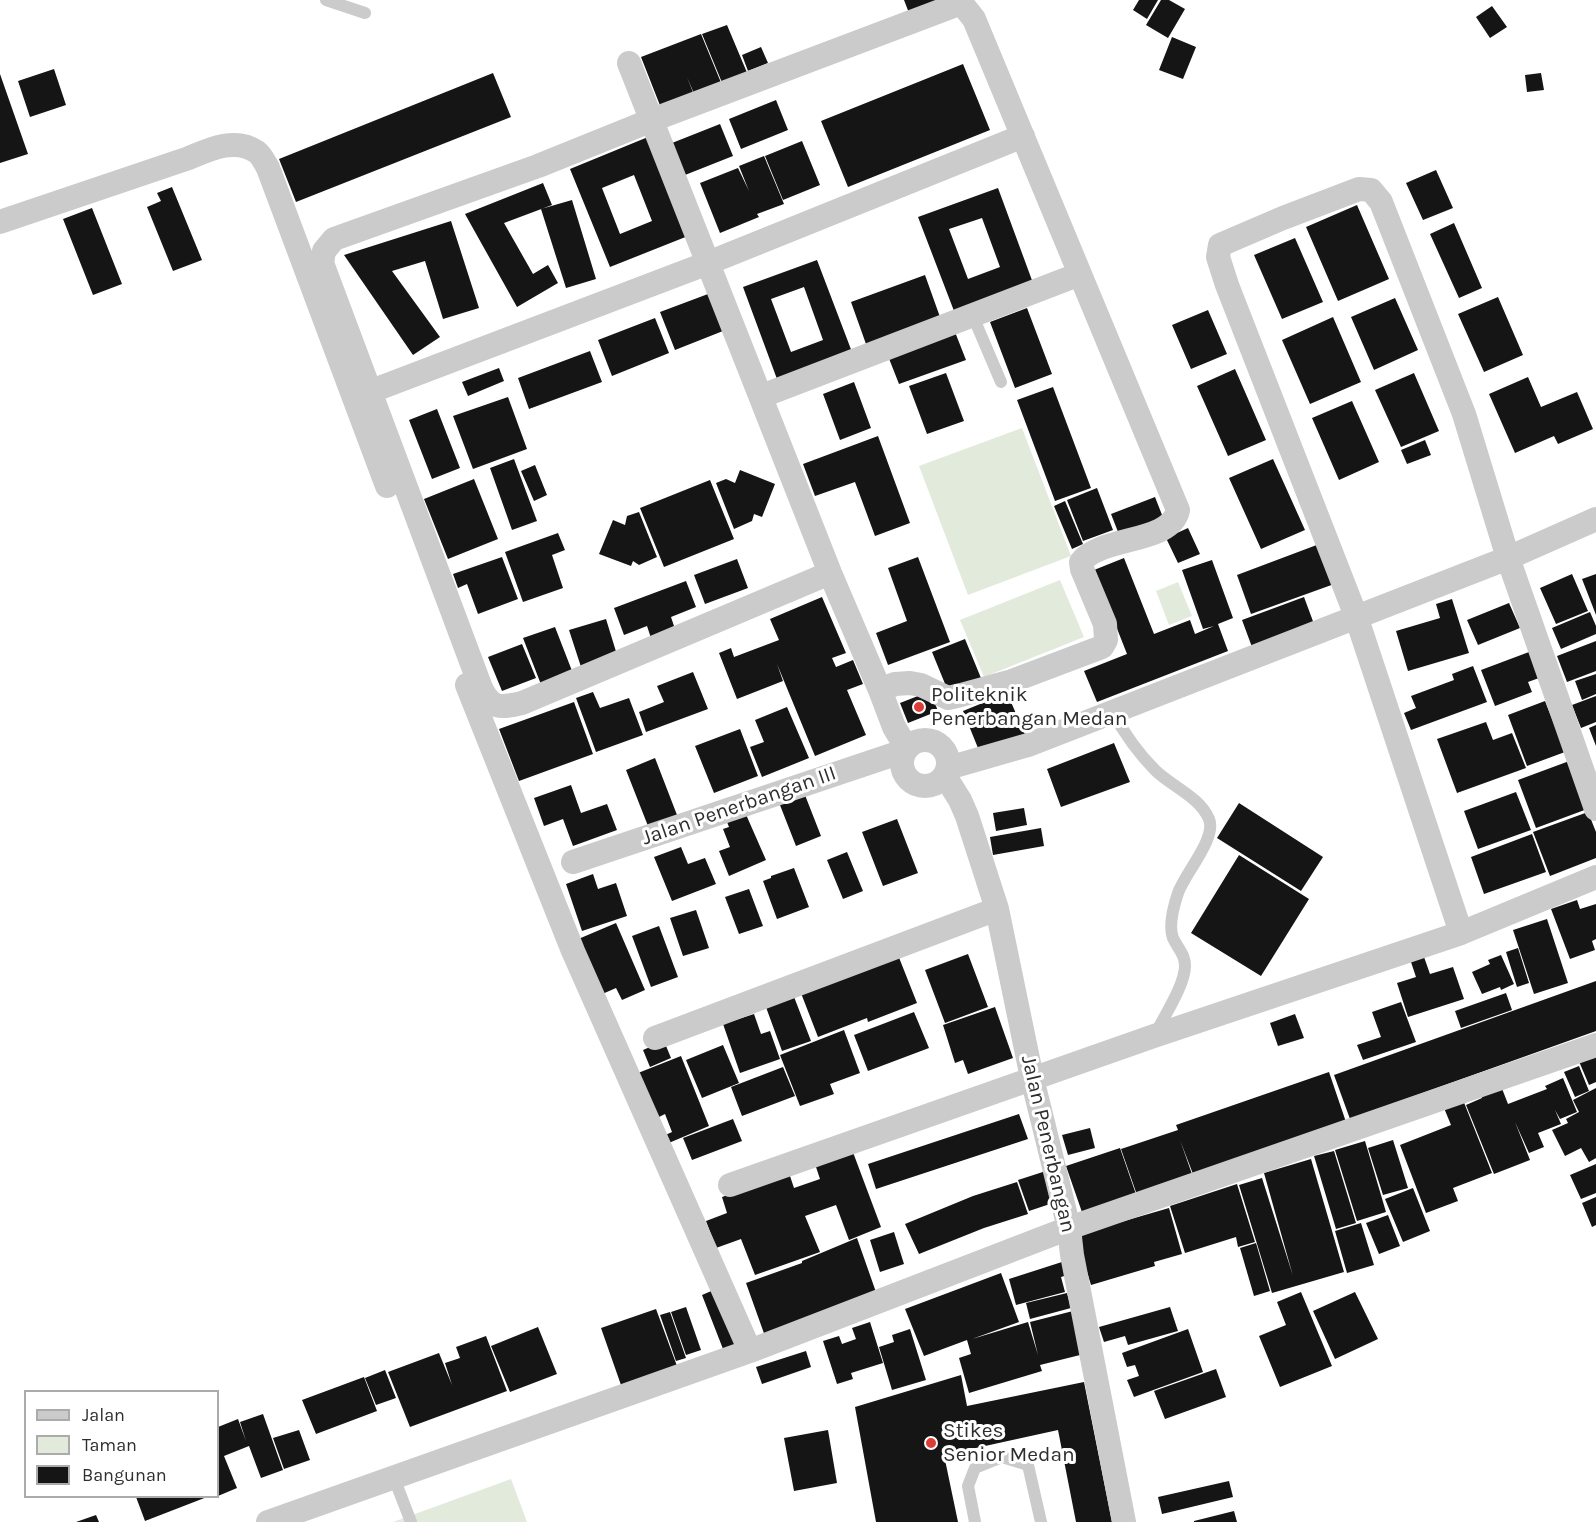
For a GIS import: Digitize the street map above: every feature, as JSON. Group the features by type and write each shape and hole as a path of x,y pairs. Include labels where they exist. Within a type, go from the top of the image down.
{"street":[{"path":"830,573 522,703 495,706 487,699 481,688 322,263 324,251 329,243 334,239 538,166 652,120 956,5 963,5 975,19 1178,510 1171,524 1158,531 1090,554 1081,562 1107,632 1102,647 1012,681 955,697 948,698 921,685 910,683 895,684 880,690"},
{"path":"629,63 830,573 894,728 905,749 902,760 903,770 907,778 915,784 924,786 934,784 946,772 1028,745 1508,558 1596,519"},
{"path":"369,392 708,263 1023,136"},
{"path":"0,222 213,148 239,145 259,153 268,168 362,423 573,951 750,1351"},
{"path":"1461,933 1356,616 1242,328 1218,257 1220,245 1359,189 1371,190 1381,202 1464,414 1508,558 1596,809"},
{"path":"762,396 1080,274"},
{"path":"905,749 924,740 936,743 947,756 946,772"},
{"name":"Jalan Penerbangan III","path":"573,862 905,749"},
{"name":"Jalan Penerbangan","path":"946,772 967,816 997,909 1032,1078 1069,1228 1072,1255 1124,1522"},
{"path":"730,1185 1032,1078 1461,933 1596,877"},
{"path":"655,1038 997,909"},
{"path":"268,1522 750,1351 1069,1228 1596,1045"}],"lane":[{"path":"326,0 365,13"},
{"path":"972,314 1001,382"},
{"path":"1112,711 1130,742 1149,764 1198,804 1210,822 1209,834 1176,898 1172,922 1173,936 1184,954 1185,969 1155,1036"},
{"path":"975,1522 968,1486 975,1468 1002,1457 1028,1465 1041,1522"},
{"path":"394,1478 411,1522"}],"green space":[{"path":"1022,428 1071,556 968,595 919,466"},
{"path":"1060,580 1084,637 984,677 960,620"},
{"path":"1178,582 1192,616 1169,625 1156,591"},
{"path":"511,1479 527,1522 393,1522"}],"building":[{"path":"904,0 942,0 909,13"},
{"path":"1139,0 1158,0 1147,19 1133,10"},
{"path":"1161,0 1169,0 1185,9 1168,38 1146,25"},
{"path":"1492,6 1507,27 1490,38 1476,17"},
{"path":"727,25 748,75 723,85 702,34"},
{"path":"701,34 722,85 695,96 687,77 694,95 661,108 641,57"},
{"path":"1172,37 1196,47 1183,79 1159,70"},
{"path":"761,47 768,63 748,71 742,55"},
{"path":"963,64 990,130 848,187 821,121"},
{"path":"54,69 66,105 30,117 18,81"},
{"path":"493,73 511,117 296,202 279,159"},
{"path":"1541,73 1544,90 1527,92 1525,75"},
{"path":"0,74 28,154 0,163"},
{"path":"776,100 788,130 741,149 729,119"},
{"path":"720,124 733,156 685,175 672,143"},
{"path":"648,137 688,236 610,267 570,169","holes":["634,175 652,221 620,234 602,188"]},
{"path":"802,141 820,185 783,200 765,156"},
{"path":"764,156 784,204 757,214 759,217 720,233 700,183 738,168 749,191 739,166"},
{"path":"1436,170 1453,208 1423,220 1406,183"},
{"path":"543,183 552,205 504,223 533,274 548,265 558,283 517,307 465,214"},
{"path":"172,187 202,260 173,271 147,207 161,201 157,193"},
{"path":"998,188 1033,283 954,311 918,217","holes":["982,218 1000,267 968,279 949,229"]},
{"path":"572,200 596,279 566,288 541,209"},
{"path":"1357,205 1389,279 1338,301 1306,227"},
{"path":"92,208 122,284 93,295 63,219"},
{"path":"451,221 479,308 443,319 425,261 392,271 440,337 413,355 344,255"},
{"path":"1454,223 1482,288 1459,298 1430,234"},
{"path":"1295,238 1323,302 1282,319 1254,255"},
{"path":"817,260 852,352 777,379 743,287","holes":["804,287 823,340 791,352 771,299"]},
{"path":"925,275 940,317 866,344 851,302"},
{"path":"708,294 723,331 675,350 660,312"},
{"path":"1498,297 1523,355 1484,372 1458,314"},
{"path":"1395,298 1418,350 1374,370 1351,317"},
{"path":"1027,308 1052,374 1015,388 990,322"},
{"path":"1208,310 1227,354 1191,369 1172,325"},
{"path":"1333,317 1361,382 1310,404 1282,340"},
{"path":"655,318 669,353 612,376 598,340"},
{"path":"955,332 966,360 899,384 888,356"},
{"path":"590,351 602,382 529,409 518,378"},
{"path":"499,368 504,381 468,396 462,382"},
{"path":"1235,369 1266,440 1228,456 1197,386"},
{"path":"946,373 964,421 927,434 909,386"},
{"path":"1414,373 1439,431 1401,447 1375,390"},
{"path":"1528,377 1541,407 1577,392 1593,429 1558,444 1554,436 1515,453 1489,394"},
{"path":"854,382 871,428 840,440 823,394"},
{"path":"1053,387 1091,488 1055,501 1017,400"},
{"path":"508,397 527,449 473,469 453,416"},
{"path":"1352,401 1379,462 1339,480 1312,418"},
{"path":"437,409 460,468 432,479 409,420"},
{"path":"878,436 910,523 875,536 855,482 815,496 803,464"},
{"path":"1425,440 1431,455 1407,464 1401,450"},
{"path":"514,459 537,521 512,530 490,468"},
{"path":"1273,459 1305,530 1261,549 1229,478"},
{"path":"535,465 547,495 534,501 521,471"},
{"path":"740,470 775,484 762,517 754,514 752,521 734,529 716,483 726,479 735,483"},
{"path":"474,479 498,539 448,559 424,499"},
{"path":"710,480 734,539 664,567 640,508"},
{"path":"1097,488 1113,530 1083,541 1067,500"},
{"path":"1155,497 1164,520 1120,537 1111,514"},
{"path":"1065,501 1083,544 1072,549 1054,506"},
{"path":"639,512 657,557 639,565 633,561 631,566 599,554 613,520 625,525 627,516"},
{"path":"1188,528 1200,554 1178,563 1166,538"},
{"path":"558,533 565,550 552,555 563,588 523,602 505,552"},
{"path":"1322,543 1337,583 1251,614 1237,575"},
{"path":"502,557 518,599 478,614 467,584 458,588 453,574"},
{"path":"918,557 950,642 888,665 876,633 907,621 888,568"},
{"path":"1124,558 1154,634 1190,620 1195,634 1214,626 1203,629 1182,570 1212,560 1233,618 1218,624 1228,651 1097,702 1084,671 1127,654 1094,570"},
{"path":"737,559 748,588 705,604 694,575"},
{"path":"1572,574 1588,611 1556,624 1540,588"},
{"path":"1596,574 1596,615 1582,579"},
{"path":"686,581 696,607 671,617 675,629 651,638 647,626 624,635 614,608"},
{"path":"822,597 846,653 832,658 836,667 853,660 863,684 847,690 866,735 815,756 777,664 783,681 737,699 719,653 731,648 734,657 779,640 770,619"},
{"path":"1304,597 1314,624 1252,647 1242,620"},
{"path":"1452,599 1469,653 1408,671 1396,631 1440,618 1436,604"},
{"path":"1509,603 1520,628 1478,645 1467,620"},
{"path":"1590,612 1596,626 1596,634 1561,649 1552,628"},
{"path":"606,619 618,658 582,670 569,630"},
{"path":"555,627 574,676 542,687 523,638"},
{"path":"965,639 983,683 950,696 932,652"},
{"path":"1596,641 1596,671 1567,682 1557,656"},
{"path":"522,644 536,678 502,691 488,657"},
{"path":"1529,652 1539,678 1528,682 1532,692 1495,706 1481,670"},
{"path":"1473,666 1487,702 1411,730 1404,713 1416,708 1411,696 1454,680 1452,674"},
{"path":"693,672 708,709 646,732 639,712 664,702 657,686"},
{"path":"1596,674 1596,694 1582,700 1575,681"},
{"path":"593,692 600,708 629,698 643,735 596,752 576,698"},
{"path":"1007,693 1025,734 980,753 963,711"},
{"name":"Politeknik Penerbangan Medan","path":"923,694 932,696 938,711 908,723 900,703"},
{"path":"1596,696 1596,722 1581,728 1572,705"},
{"path":"1545,701 1565,752 1527,766 1508,715"},
{"path":"574,702 593,754 519,781 499,729"},
{"path":"787,707 809,758 762,777 750,747 764,742 755,720"},
{"path":"1486,722 1493,740 1512,733 1526,768 1457,793 1437,739"},
{"path":"1596,725 1596,746 1589,728"},
{"path":"740,729 758,776 714,793 695,746"},
{"path":"1114,743 1130,782 1061,807 1047,769"},
{"path":"655,758 677,815 648,826 626,770"},
{"path":"1572,760 1590,808 1536,828 1518,780"},
{"path":"571,785 581,813 607,804 617,830 573,846 563,819 544,826 534,798"},
{"path":"803,790 821,836 796,846 778,800"},
{"path":"1516,792 1531,830 1478,849 1464,811"},
{"path":"1239,803 1323,857 1301,891 1217,838"},
{"path":"1024,808 1027,825 996,831 993,813"},
{"path":"744,810 766,860 729,876 719,851 730,847 723,829 729,827 725,817"},
{"path":"1588,812 1596,832 1596,858 1550,876 1533,832"},
{"path":"897,819 918,873 883,886 862,832"},
{"path":"1041,828 1044,846 993,855 990,837"},
{"path":"1532,834 1546,872 1484,894 1471,857"},
{"path":"681,847 688,864 705,858 716,884 672,901 654,857"},
{"path":"847,852 863,891 843,899 827,860"},
{"path":"1239,855 1309,899 1261,976 1191,933"},
{"path":"794,868 809,907 777,919 763,881"},
{"path":"593,874 598,889 616,883 627,916 582,931 566,884"},
{"path":"749,889 763,926 739,934 725,897"},
{"path":"1577,900 1580,909 1596,904 1596,939 1592,941 1595,950 1570,959 1551,909"},
{"path":"696,910 709,948 683,956 670,918"},
{"path":"1547,919 1568,983 1534,994 1513,930"},
{"path":"616,923 645,990 622,1000 616,988 600,995 576,940"},
{"path":"659,926 678,977 651,987 632,936"},
{"path":"1518,948 1529,983 1517,987 1506,952"},
{"path":"896,950 917,1003 868,1022 867,1018 818,1037 799,988"},
{"path":"968,954 988,1007 945,1023 925,970"},
{"path":"1501,955 1514,984 1501,990 1500,987 1482,994 1472,972 1490,964 1488,960"},
{"path":"1424,957 1430,974 1453,967 1464,999 1408,1017 1397,983 1416,977 1411,962"},
{"path":"1596,981 1596,1031 1350,1119 1334,1075"},
{"path":"791,989 811,1041 782,1051 763,999"},
{"path":"1506,993 1512,1010 1461,1028 1455,1011"},
{"path":"1401,1002 1416,1042 1363,1060 1357,1045 1381,1037 1372,1012"},
{"path":"995,1007 1013,1058 968,1074 963,1060 955,1063 943,1025"},
{"path":"914,1012 929,1048 868,1071 854,1035"},
{"path":"754,1014 761,1034 770,1031 780,1059 740,1073 723,1024"},
{"path":"1295,1014 1304,1038 1278,1046 1270,1023"},
{"path":"844,1030 860,1073 830,1084 834,1094 800,1106 780,1055"},
{"path":"664,1041 671,1058 650,1067 643,1050"},
{"path":"723,1045 739,1083 702,1098 686,1060"},
{"path":"1596,1051 1596,1082 1589,1085 1578,1059"},
{"path":"681,1056 709,1126 664,1145 661,1137 672,1132 665,1114 657,1118 638,1073"},
{"path":"1579,1066 1589,1091 1575,1097 1564,1072"},
{"path":"783,1067 795,1096 742,1116 731,1087"},
{"path":"1329,1072 1346,1122 1193,1174 1180,1140 1193,1177 1137,1195 1121,1149 1178,1130 1176,1125"},
{"path":"1563,1078 1577,1112 1560,1119 1555,1110 1561,1124 1538,1133 1544,1147 1529,1153 1515,1122 1530,1160 1494,1174 1466,1105 1482,1098 1481,1094 1501,1086 1508,1104 1547,1089 1545,1086"},
{"path":"1596,1088 1596,1158 1589,1162 1581,1148 1565,1156 1552,1130 1568,1123 1566,1119 1579,1112 1573,1100"},
{"path":"1463,1100 1492,1173 1453,1188 1458,1201 1426,1213 1400,1145 1451,1125 1444,1108"},
{"path":"1019,1114 1028,1139 876,1189 868,1164"},
{"path":"733,1119 742,1141 692,1160 683,1138"},
{"path":"1090,1128 1095,1148 1068,1155 1062,1135"},
{"path":"1393,1140 1408,1188 1383,1195 1368,1148"},
{"path":"1365,1141 1386,1212 1357,1221 1335,1150"},
{"path":"851,1147 881,1227 849,1240 836,1205 805,1216 820,1252 755,1275 741,1239 716,1248 706,1221 727,1213 722,1197 789,1173 794,1188 820,1179 814,1161"},
{"path":"1120,1148 1138,1200 1084,1218 1066,1166"},
{"path":"1334,1151 1356,1223 1336,1229 1314,1156"},
{"path":"1311,1159 1344,1272 1272,1293 1239,1185 1262,1178 1293,1276 1264,1173"},
{"path":"1596,1164 1596,1193 1581,1199 1570,1175"},
{"path":"1049,1170 1059,1201 1029,1211 1018,1180"},
{"path":"1017,1182 1028,1214 984,1228 919,1254 905,1224 973,1196"},
{"path":"1237,1184 1255,1242 1238,1247 1236,1237 1185,1253 1170,1206"},
{"path":"1413,1188 1430,1231 1403,1242 1385,1199"},
{"path":"1596,1197 1596,1225 1592,1227 1582,1203"},
{"path":"1169,1208 1182,1254 1154,1262 1155,1266 1091,1285 1076,1235"},
{"path":"1388,1215 1400,1246 1379,1254 1366,1223"},
{"path":"1361,1223 1374,1265 1347,1273 1335,1231"},
{"path":"894,1232 904,1264 880,1272 870,1240"},
{"path":"857,1238 877,1295 766,1339 746,1283 802,1263 802,1261"},
{"path":"1256,1243 1270,1291 1254,1296 1240,1248"},
{"path":"1065,1261 1071,1274 1061,1277 1065,1292 1016,1305 1009,1279"},
{"path":"1001,1273 1019,1322 972,1339 1028,1322 1038,1355 1030,1322 1073,1311 1084,1354 1040,1365 1042,1371 969,1393 959,1358 971,1354 967,1340 924,1356 905,1309"},
{"path":"716,1289 738,1344 723,1349 702,1295"},
{"path":"1301,1292 1332,1366 1280,1387 1259,1336 1286,1325 1277,1302"},
{"path":"1355,1292 1378,1339 1335,1359 1313,1311"},
{"path":"1067,1293 1071,1308 1030,1319 1026,1303"},
{"path":"686,1307 701,1350 686,1355 671,1312"},
{"path":"1170,1307 1178,1331 1128,1345 1125,1336 1104,1342 1099,1327"},
{"path":"656,1309 677,1366 621,1385 601,1328"},
{"path":"670,1312 686,1358 676,1361 660,1315"},
{"path":"870,1322 883,1363 851,1373 853,1379 837,1384 823,1341 839,1336 842,1344 856,1339 852,1328"},
{"path":"538,1327 557,1374 510,1392 491,1346"},
{"path":"910,1329 926,1380 892,1390 879,1347 894,1342 892,1335"},
{"path":"1188,1329 1203,1372 1134,1397 1127,1380 1139,1376 1135,1365 1127,1367 1122,1353"},
{"path":"486,1336 507,1391 410,1427 388,1372 439,1353 452,1385 445,1363 460,1358 456,1347"},
{"path":"806,1351 811,1367 762,1384 756,1367"},
{"path":"1216,1369 1226,1397 1165,1419 1154,1391"},
{"path":"385,1370 396,1398 376,1405 365,1378"},
{"name":"Stikes Senior Medan","path":"961,1375 967,1406 1084,1382 1112,1522 1076,1522 1058,1430 944,1455 958,1522 876,1522 855,1407"},
{"path":"364,1377 377,1411 316,1434 302,1400"},
{"path":"263,1414 283,1470 261,1478 249,1446 224,1456 237,1488 219,1496 219,1427 238,1419 246,1441 240,1422"},
{"path":"299,1430 310,1460 284,1469 273,1438"},
{"path":"828,1430 837,1483 794,1491 784,1438"},
{"path":"1229,1481 1233,1497 1162,1514 1158,1497"},
{"path":"136,1498 204,1498 145,1521"},
{"path":"1234,1511 1237,1522 1194,1522 1194,1521"},
{"path":"96,1515 99,1522 76,1522"}],"place":[{"name":"Politeknik Penerbangan Medan","path":"919,707"},
{"name":"Stikes Senior Medan","path":"931,1443"}]}
